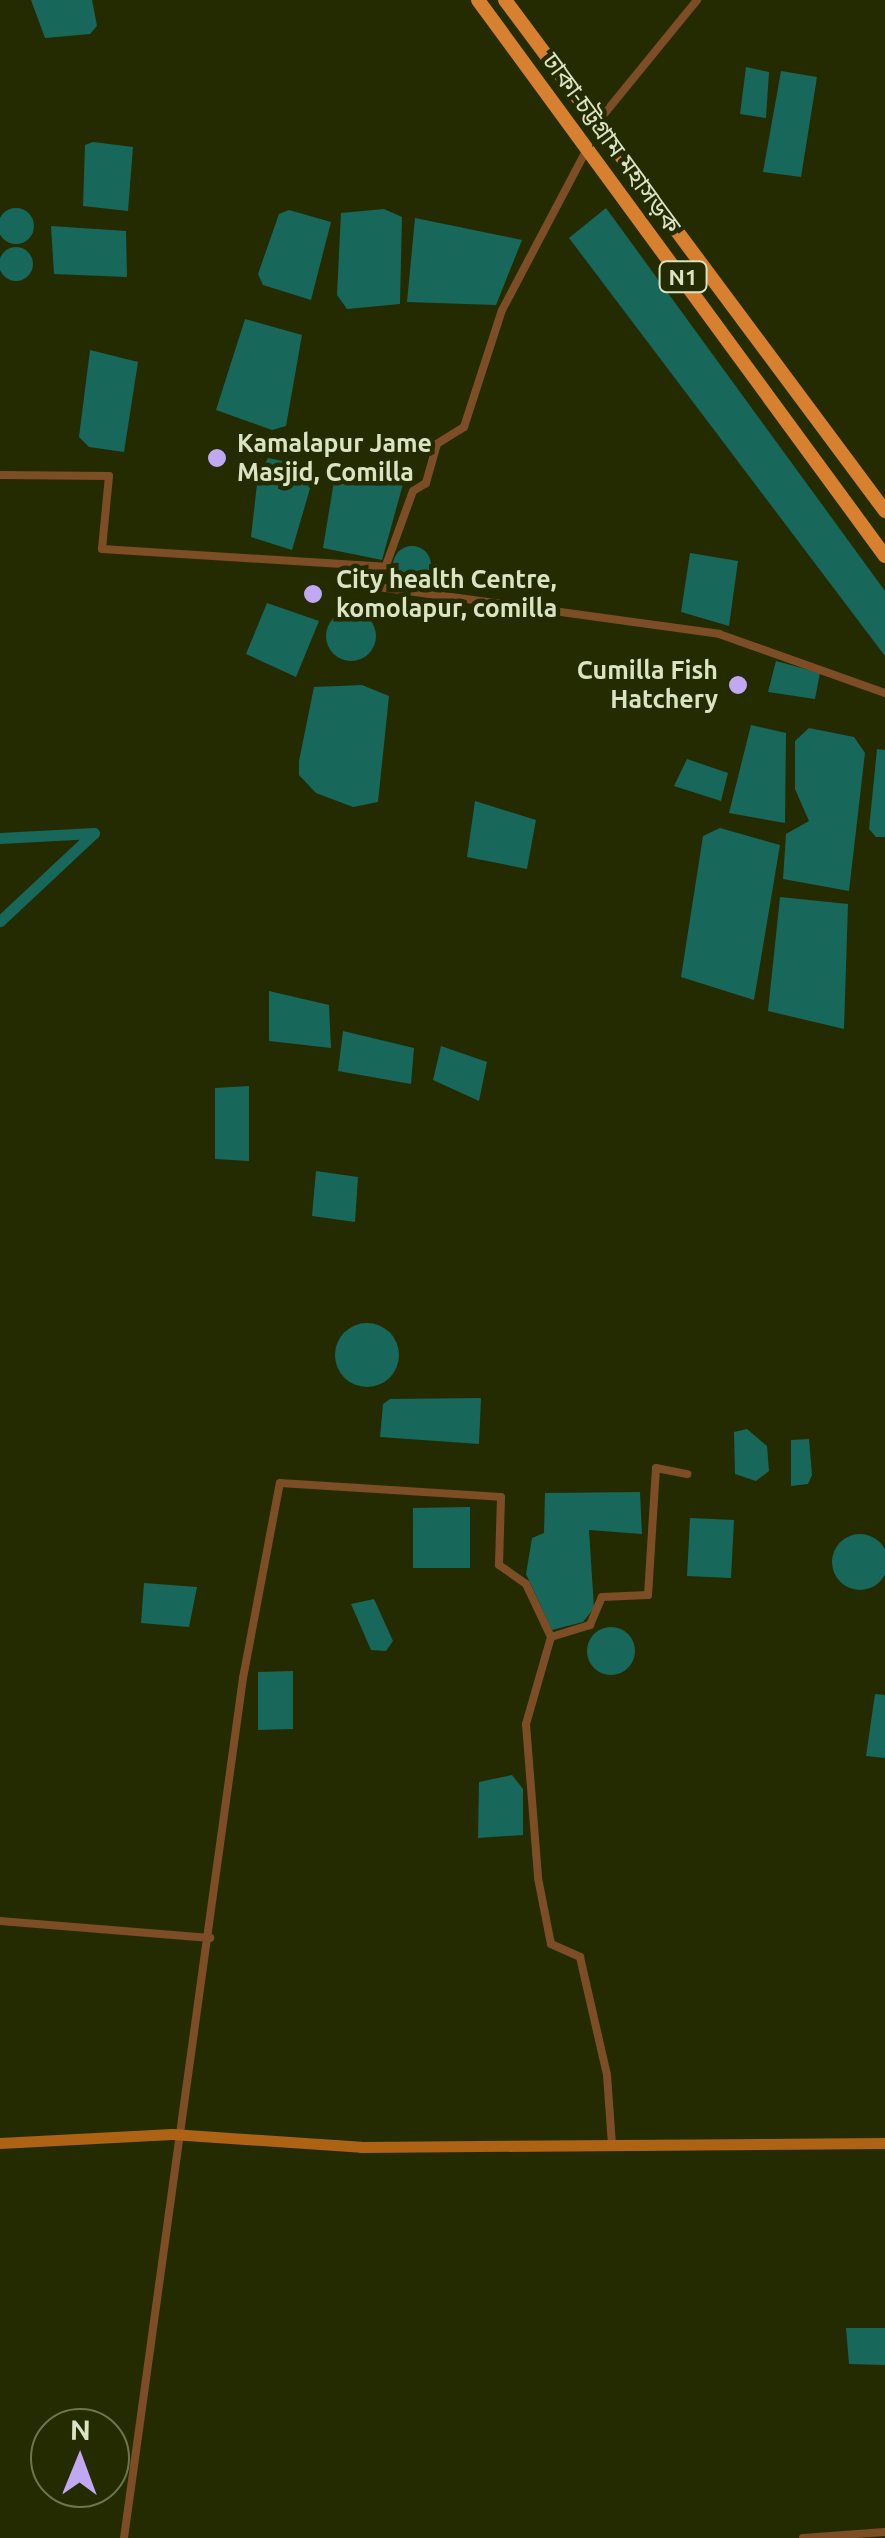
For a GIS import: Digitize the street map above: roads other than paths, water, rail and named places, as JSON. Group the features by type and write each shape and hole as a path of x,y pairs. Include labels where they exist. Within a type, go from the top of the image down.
{"highway":[{"name":"ঢাকা-চট্টগ্রাম মহাসড়ক","path":"478,0 885,556"},
{"name":"ঢাকা-চট্টগ্রাম মহাসড়ক","path":"505,0 885,511"}],"main road":[{"path":"0,2142 184,2135 360,2147 885,2144"}],"street":[{"path":"596,124 697,0"},
{"path":"587,149 502,310 464,427 438,444 378,586 719,634 885,693"},
{"path":"0,476 109,476 102,549 385,567"},
{"path":"551,1637 590,1625 602,1597 648,1594 656,1468 687,1474"},
{"path":"124,2538 184,2135 243,1678 280,1483 501,1497 499,1566 526,1584 551,1637 526,1724 538,1878 551,1944 580,1957 608,2075 612,2144"},
{"path":"0,1921 210,1938"},
{"path":"803,2538 885,2532"}],"water":[{"path":"31,0 92,0 97,26 90,34 45,38"},
{"path":"746,67 769,72 766,118 740,114"},
{"path":"781,71 817,77 801,177 763,172"},
{"path":"93,142 133,147 128,211 83,206 85,145"},
{"path":"16,208 29,213 34,226 29,239 16,244 3,239 -2,226 3,213"},
{"path":"606,208 885,591 885,656 569,238"},
{"path":"384,209 402,217 400,304 347,309 337,295 341,213"},
{"path":"289,210 331,222 311,300 263,285 258,274 279,214"},
{"path":"415,218 522,240 496,305 407,302"},
{"path":"51,226 126,231 127,277 54,274"},
{"path":"16,247 28,252 33,264 28,276 16,281 4,276 -1,264 4,252"},
{"path":"245,319 302,335 286,426 272,430 216,410"},
{"path":"90,350 138,362 124,452 89,447 79,437"},
{"path":"268,458 316,468 292,550 251,537 258,475"},
{"path":"335,475 403,484 382,560 323,548"},
{"path":"412,546 425,552 431,565 425,578 412,584 399,578 393,565 399,552"},
{"path":"690,553 738,561 729,626 681,612"},
{"path":"267,603 319,621 296,677 246,654"},
{"path":"351,611 368,619 376,636 368,653 351,661 334,653 326,636 334,619"},
{"path":"776,661 820,673 815,699 768,692"},
{"path":"362,685 389,696 378,802 353,807 316,793 299,775 299,761 314,687"},
{"path":"751,725 786,733 785,823 729,813"},
{"path":"809,728 854,737 865,753 849,891 783,879 786,834 809,821 795,789 795,741"},
{"path":"877,749 885,750 885,837 876,837 869,829"},
{"path":"687,759 728,773 721,801 674,786"},
{"path":"475,801 536,820 527,869 467,857"},
{"path":"720,828 780,845 754,1000 681,977 703,836"},
{"path":"780,897 848,904 844,1029 768,1011"},
{"path":"269,991 329,1005 331,1048 269,1041"},
{"path":"343,1031 414,1048 411,1084 338,1071"},
{"path":"441,1046 487,1062 479,1101 433,1080"},
{"path":"249,1086 249,1161 215,1159 215,1088"},
{"path":"316,1171 358,1177 355,1222 312,1216"},
{"path":"367,1323 390,1332 399,1355 390,1378 367,1387 344,1378 335,1355 344,1332"},
{"path":"481,1398 479,1444 380,1437 383,1404 390,1399"},
{"path":"747,1429 767,1446 769,1471 756,1481 735,1474 734,1432"},
{"path":"809,1439 812,1475 808,1484 791,1486 791,1440"},
{"path":"640,1492 642,1534 589,1530 594,1608 583,1622 552,1630 526,1574 532,1538 544,1533 545,1493"},
{"path":"470,1507 470,1568 413,1568 413,1508"},
{"path":"690,1518 734,1520 731,1578 687,1576"},
{"path":"860,1534 880,1542 888,1562 880,1582 860,1590 840,1582 832,1562 840,1542"},
{"path":"144,1583 197,1587 189,1627 141,1623"},
{"path":"374,1599 393,1641 386,1651 371,1650 351,1604"},
{"path":"611,1627 628,1634 635,1651 628,1668 611,1675 594,1668 587,1651 594,1634"},
{"path":"293,1671 293,1729 258,1730 258,1672"},
{"path":"875,1694 885,1695 885,1758 866,1756"},
{"path":"512,1775 523,1789 523,1835 478,1838 479,1782"},
{"path":"846,2328 885,2328 885,2365 849,2364"}],"waterway":[{"path":"0,838 94,833 0,921"}],"place":[{"name":"Kamalapur Jame Masjid, Comilla","path":"217,458"},
{"name":"City health Centre, komolapur, comilla","path":"313,594"},
{"name":"Cumilla Fish Hatchery","path":"738,685"}]}
